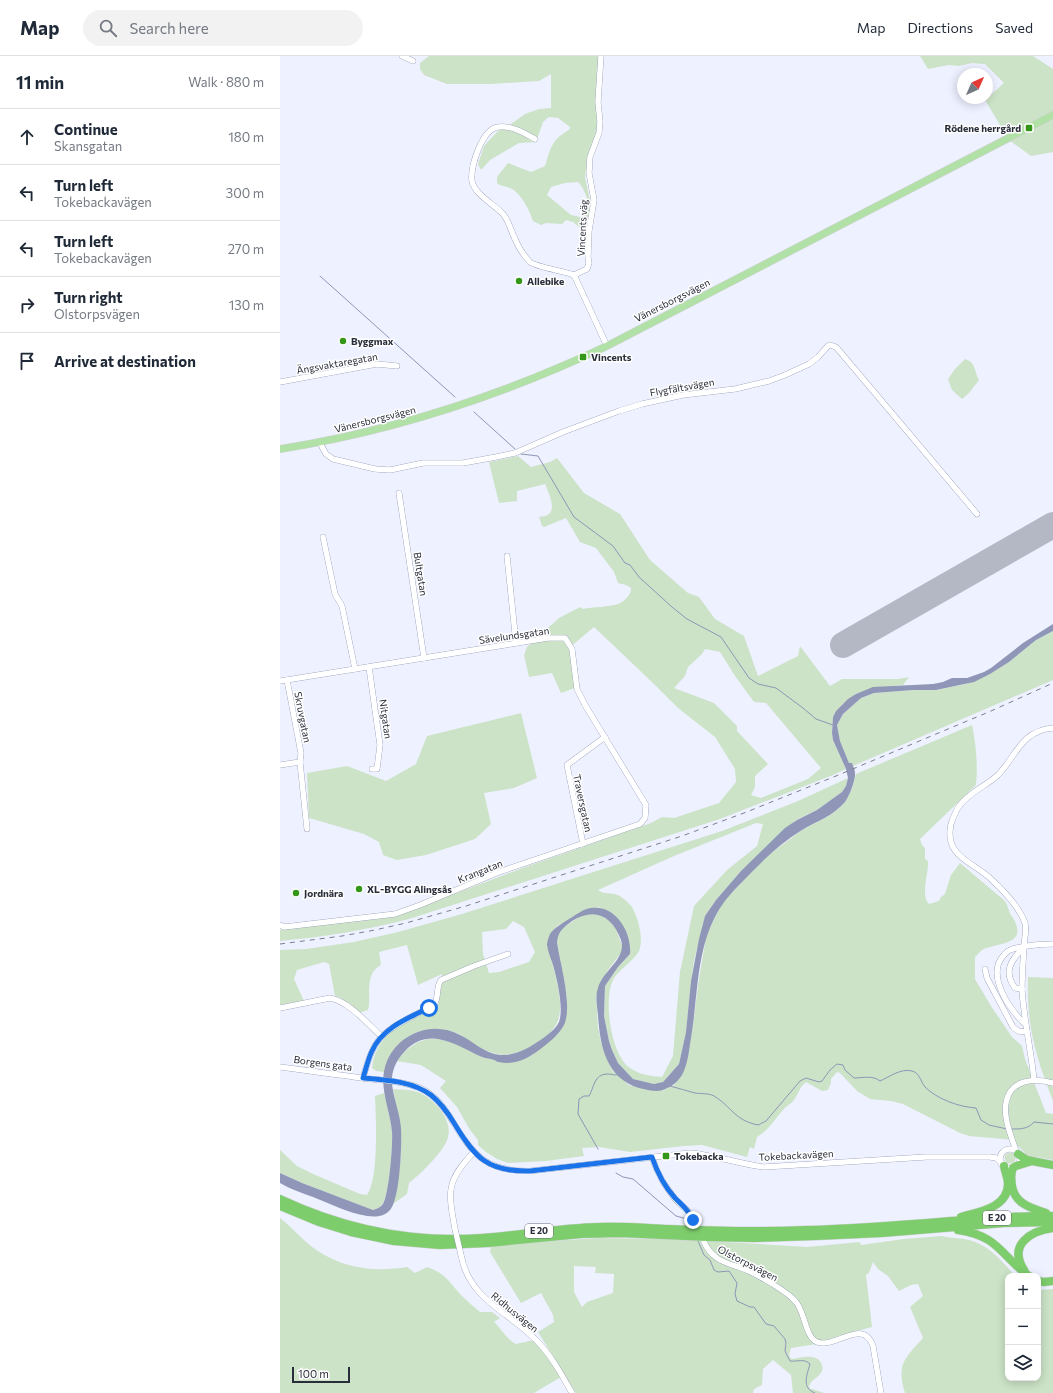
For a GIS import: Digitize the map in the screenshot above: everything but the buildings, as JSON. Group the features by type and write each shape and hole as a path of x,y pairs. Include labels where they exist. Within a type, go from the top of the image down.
{"highway":[{"path":"1017,1153 1023,1158 1053,1165"},
{"path":"1032,1161 1014,1167 1010,1175 1014,1195 1027,1207 1053,1215"},
{"path":"943,1225 989,1209 998,1204 1008,1187 1007,1177 1002,1164"},
{"name":"E 20","path":"280,1199 323,1217 355,1227 394,1235 430,1238 481,1238 562,1229 600,1227 734,1232 1053,1222"},
{"name":"E 20","path":"280,1206 319,1222 352,1232 394,1241 440,1245 488,1243 586,1233 754,1238 848,1235 1027,1216 1053,1215"},
{"path":"943,1225 985,1237 1000,1248 1019,1269 1025,1273"},
{"path":"1026,1273 1022,1267 1020,1258 1022,1243 1032,1234 1053,1228"},
{"path":"1041,1281 1053,1281"}],"main road":[{"name":"Vänersborgsvägen","path":"280,449 320,443 406,422 473,401 545,374 607,346 1053,115"}],"street":[{"path":"402,56 414,61"},
{"name":"Vincents väg","path":"574,275 587,269 589,263 589,232 594,200 589,173 590,158 599,133 600,122 598,102 601,56"},
{"path":"535,138 513,129 497,127 490,130 478,149 473,165 472,182 476,190 504,216 515,240 531,263 574,275 607,346"},
{"name":"Flygfältsvägen","path":"320,443 324,452 328,456 341,461 375,469 390,470 423,463 463,462 496,457 515,452 606,415 642,404 683,395 735,389 769,381 809,364 830,345 836,347 977,514"},
{"name":"Ängsvaktaregatan","path":"280,382 378,364 397,366"},
{"name":"Bultgatan","path":"399,493 424,658"},
{"path":"323,537 335,594 342,606 355,669"},
{"path":"507,556 516,643"},
{"name":"Sävelundsgatan","path":"280,681 548,638 565,638 572,649 578,689 585,704 646,805"},
{"name":"Nitgatan","path":"369,666 380,745 377,769 372,769"},
{"name":"Skruvgatan","path":"287,680 301,753 300,762 307,829"},
{"path":"1034,1080 1033,1066 1025,1024 1022,989 1026,925 1020,912 990,878 958,854 953,848 949,833 953,818 959,806 966,798 996,776 1024,740 1035,732 1053,728"},
{"name":"Traversgatan","path":"583,844 567,765 605,738"},
{"path":"280,765 300,762"},
{"name":"Krangatan","path":"280,925 284,927 394,914 420,905 499,872 640,824 645,818 646,805"},
{"path":"1025,1024 1015,1012 999,985 997,976 999,961 1010,950 1053,944"},
{"path":"1022,989 1015,988 1012,984 1010,976 1012,960 1024,948"},
{"path":"363,1078 371,1051 381,1036 435,1003 437,999 438,984 443,978 508,954"},
{"path":"985,968 987,978 1013,1027 1027,1032"},
{"path":"280,1008 330,998 340,1000 381,1036"},
{"name":"Borgens gata","path":"280,1067 363,1078"},
{"name":"Tokebackavägen","path":"363,1078 401,1083 422,1089 438,1100 449,1114 466,1143 485,1162 498,1168 518,1171 530,1171 690,1153 746,1165 764,1167 926,1157 994,1158 1002,1164"},
{"path":"1010,1137 1019,1160 1014,1167 1010,1168 1002,1164 1000,1158 1009,1144 1010,1137 1006,1103 1012,1090 1022,1082 1034,1080 1053,1083"},
{"path":"1004,1151 1011,1149 1017,1153"},
{"name":"Tokebackavägen","path":"982,1157 1004,1151"},
{"name":"Ridhusvägen","path":"474,1152 460,1166 452,1182 450,1199 455,1230 466,1272 477,1290 492,1305 526,1330 538,1341 549,1355 572,1393"},
{"path":"652,1157 663,1182 675,1198 688,1211 697,1227"},
{"name":"Olstorpsvägen","path":"704,1242 707,1250 718,1260 751,1272 792,1297 798,1303 810,1334 817,1342 825,1343 853,1335 866,1335 870,1339 873,1346 881,1393"}],"green space":[{"path":"429,56 600,56 596,102 598,137 587,161 585,177 590,201 587,234 573,222 566,220 562,224 546,223 541,225 533,221 519,195 512,189 497,183 497,177 508,163 531,172 545,166 552,145 558,137 569,130 570,127 558,118 549,117 543,122 536,142 519,143 490,160 481,170 478,164 484,146 498,131 525,114 539,109 551,108 551,74 539,81 491,84 447,84 424,75 420,69 420,63","holes":["578,182 586,195 588,203 586,211 580,217 571,215 547,195 551,187 565,183"]},
{"path":"920,56 1033,56 1053,69 1053,152 1031,156 1009,140 987,104 993,104 993,93 1004,83 993,72 993,68 989,68 985,64 972,63 959,66 949,65 928,69"},
{"path":"965,359 969,360 973,365 979,380 969,393 962,399 952,390 948,379"},
{"path":"518,456 531,467 550,462 557,458 584,493 620,514 650,560 688,593 699,597 715,619 744,636 758,676 798,656 800,646 830,686 842,679 898,679 909,677 903,685 884,687 856,694 842,705 833,717 832,733 833,740 846,769 833,775 720,819 409,919 345,933 280,941 280,930 393,917 528,866 651,823 662,817 674,818 719,803 736,782 735,769 715,737 678,708 594,627 569,648 575,688 561,693 552,673 529,677 524,655 527,647 559,618 580,607 583,609 610,606 623,602 630,593 631,588 618,583 614,572 596,548 580,542 566,518 544,527 542,526 539,517 549,514 552,506 545,484 517,491 517,501 499,503 489,462","holes":["705,649 720,652 754,702 766,703 821,768 808,779 761,798 751,795 755,787 755,776 768,764 737,731 737,726 714,703 674,688 685,676 688,667 702,654"]},
{"path":"1053,631 1053,680 853,766 852,763 849,763 840,741 837,725 843,714 861,698 874,693 936,690 966,684 990,674 1009,662 1036,640"},
{"path":"521,713 537,778 514,788 484,793 491,824 475,839 426,855 397,860 383,855 379,842 364,834 309,818 307,773 347,766 386,781 416,764 427,736"},
{"path":"972,725 975,740 977,770 976,785 920,839 925,848 925,859 928,861 925,895 929,904 939,901 945,894 951,875 960,863 1006,903 1017,927 1017,933 1011,941 983,950 975,957 975,979 1012,1037 1022,1046 1025,1059 1046,1113 1053,1114 1053,1160 1028,1156 1015,1143 1014,1140 969,1136 960,1133 903,1104 870,1099 857,1091 840,1073 837,1072 831,1079 828,1090 822,1091 806,1082 793,1101 768,1128 757,1137 754,1149 750,1147 747,1157 702,1145 630,1152 599,1147 582,1148 584,1156 546,1161 508,1163 497,1159 478,1145 478,1140 470,1130 457,1107 440,1088 446,1081 421,1065 397,1061 405,1051 418,1042 428,1039 440,1039 458,1044 484,1058 493,1059 498,1062 518,1061 532,1055 558,1033 567,998 557,936 561,929 579,917 588,914 595,914 610,921 616,929 623,948 608,970 596,996 598,1027 601,1042 612,1070 629,1085 655,1091 666,1089 674,1085 682,1074 686,1062 693,1026 706,937 723,902 770,854 802,830 837,810 846,801 856,774"},
{"path":"848,778 846,786 842,792 817,810 796,820 741,871 716,900 705,916 694,961 686,1032 679,1064 663,1082 654,1084 633,1079 618,1063 612,1050 604,1016 605,986 618,967 630,954 615,915 599,907 557,926 547,944 556,976 560,1000 558,1021 551,1032 543,1039 519,1052 501,1055 486,1051 459,1034 446,1030 422,1030 403,1040 389,1059 384,1072 376,1071 372,1068 375,1055 380,1044 387,1035 405,1022 438,1005 442,974 418,985 407,945 379,952 381,965 376,968 371,977 368,1010 359,1013 341,998 335,996 329,964 324,962 297,970 294,979 304,1001 280,1005 280,950 306,949 354,942 398,932 462,914 722,831 798,801","holes":["756,823 763,824 757,846 727,870 694,906 680,972 673,1056 662,1077 646,1075 638,1072 630,1068 623,1061 618,1052 609,1014 610,989 613,980 615,976 639,952 641,938 638,922 632,907 621,897 598,890 674,856","513,921 524,927 535,952 529,962 499,972 489,973 483,954 482,932 506,929"]},
{"path":"1028,977 1053,978 1053,1101 1033,1040 1029,1010"},
{"path":"393,1089 414,1091 429,1098 437,1106 447,1121 449,1133 443,1148 438,1155 409,1183 407,1194 393,1204 399,1176 401,1135"},
{"path":"384,1093 389,1113 392,1148 387,1190 383,1203 380,1207 373,1210 280,1173 280,1150 297,1166 360,1194 367,1195 371,1187 375,1162 375,1096"},
{"path":"1010,1152 1014,1154 1016,1158 1014,1162 1010,1164 1006,1162 1004,1158 1006,1154"},
{"path":"280,1218 318,1251 339,1262 361,1268 372,1269 407,1267 415,1273 427,1267 433,1269 446,1278 461,1295 480,1312 492,1312 500,1318 494,1322 513,1342 516,1344 534,1340 561,1377 534,1393 280,1393"},
{"path":"941,1236 966,1239 976,1242 995,1254 1012,1273 1005,1273 1005,1381 1041,1381 1041,1290 1053,1289 1053,1393 905,1393 901,1375 902,1368 911,1351 923,1338 910,1307 923,1296 918,1284 911,1285 899,1291 888,1276 878,1269 873,1262 869,1273 866,1275 872,1327 838,1336 817,1344 791,1348 789,1355 791,1359 813,1357 820,1361 823,1368 822,1371 812,1381 809,1388 824,1393 793,1393 791,1375 773,1360 763,1369 762,1385 754,1389 753,1393 576,1393 538,1332 554,1322 553,1315 541,1293 521,1303 490,1252 491,1247 519,1243 599,1238 676,1239 807,1247 860,1242 861,1245","holes":["574,1266 596,1267 595,1273 614,1274 613,1293 587,1302 582,1307 574,1292"]}],"water":[{"path":"1053,624 1053,631 1036,640 1009,662 974,682 936,690 874,693 861,698 843,714 837,725 840,741 849,763 852,763 855,773 848,796 845,802 835,811 794,835 772,852 733,891 719,910 709,929 701,959 687,1062 682,1075 671,1086 657,1091 639,1088 619,1077 612,1069 607,1059 603,1049 599,1027 597,994 601,982 618,959 622,947 617,931 607,919 595,914 588,915 572,921 560,932 557,942 567,996 566,1017 564,1025 560,1031 552,1040 538,1051 517,1062 505,1063 484,1058 444,1040 424,1039 414,1043 405,1051 398,1061 393,1070 392,1088 401,1128 401,1158 396,1195 388,1212 379,1216 367,1216 353,1213 296,1191 280,1183 280,1173 373,1210 381,1206 385,1199 389,1180 392,1138 391,1123 383,1079 384,1070 392,1051 408,1037 428,1029 450,1031 460,1035 489,1052 500,1055 512,1054 528,1048 542,1039 556,1027 559,1022 561,1009 555,971 547,945 549,936 559,925 580,912 591,908 600,908 615,915 625,929 630,946 630,954 618,967 605,986 604,1016 612,1050 618,1063 633,1079 654,1084 663,1082 679,1064 686,1032 691,981 705,916 716,900 741,871 785,828 817,810 842,792 846,786 848,778 846,769 833,740 832,733 833,717 836,711 848,699 873,687 933,684 952,678 967,678 984,672 1023,643"}],"waterway":[{"path":"320,276 455,397"},
{"path":"474,412 515,449"},
{"path":"521,454 538,456 574,517 613,546 625,563 630,565 639,577 672,607 687,619 721,637 749,678 758,684 776,688 816,719 833,725"},
{"path":"670,1086 695,1093 712,1095 720,1100 738,1117 758,1125 766,1121 800,1081 806,1078 819,1082 822,1081 830,1070 837,1064 843,1065 845,1070 854,1078 871,1077 880,1081 895,1073 908,1070 915,1072 925,1087 942,1099 956,1104 976,1108 981,1120 989,1125 1007,1129"},
{"path":"598,1149 578,1114 579,1099 584,1096 589,1096 599,1076 607,1074 617,1075"},
{"path":"1012,1129 1021,1129 1034,1122 1053,1124"},
{"path":"616,1173 623,1177 633,1179 676,1216 687,1219 692,1226"},
{"path":"698,1241 704,1255 710,1260 714,1270 718,1272 729,1271 737,1283 735,1294 737,1301 750,1307 754,1307 766,1324 774,1326 785,1339 785,1351 790,1361 803,1361 810,1364 806,1385 815,1393"}],"runway":[{"path":"843,645 1053,525"}],"railway":[{"path":"280,944 342,936 406,923 466,906 682,836 836,776 991,711 1053,683"}],"place":[{"name":"Rödene herrgård","path":"1029,128"},
{"name":"Allebike","path":"519,281"},
{"name":"Byggmax","path":"343,341"},
{"name":"Vincents","path":"583,357"},
{"name":"XL-BYGG Alingsås","path":"359,889"},
{"name":"Jordnära","path":"296,893"},
{"name":"Tokebacka","path":"666,1156"}],"route":[{"path":"429,1008 410,1017 381,1036 371,1051 363,1078 410,1085 422,1089 430,1094 444,1107 466,1143 474,1152 485,1162 498,1168 512,1171 530,1171 652,1157 663,1182 675,1198 692,1215 693,1220"}]}
